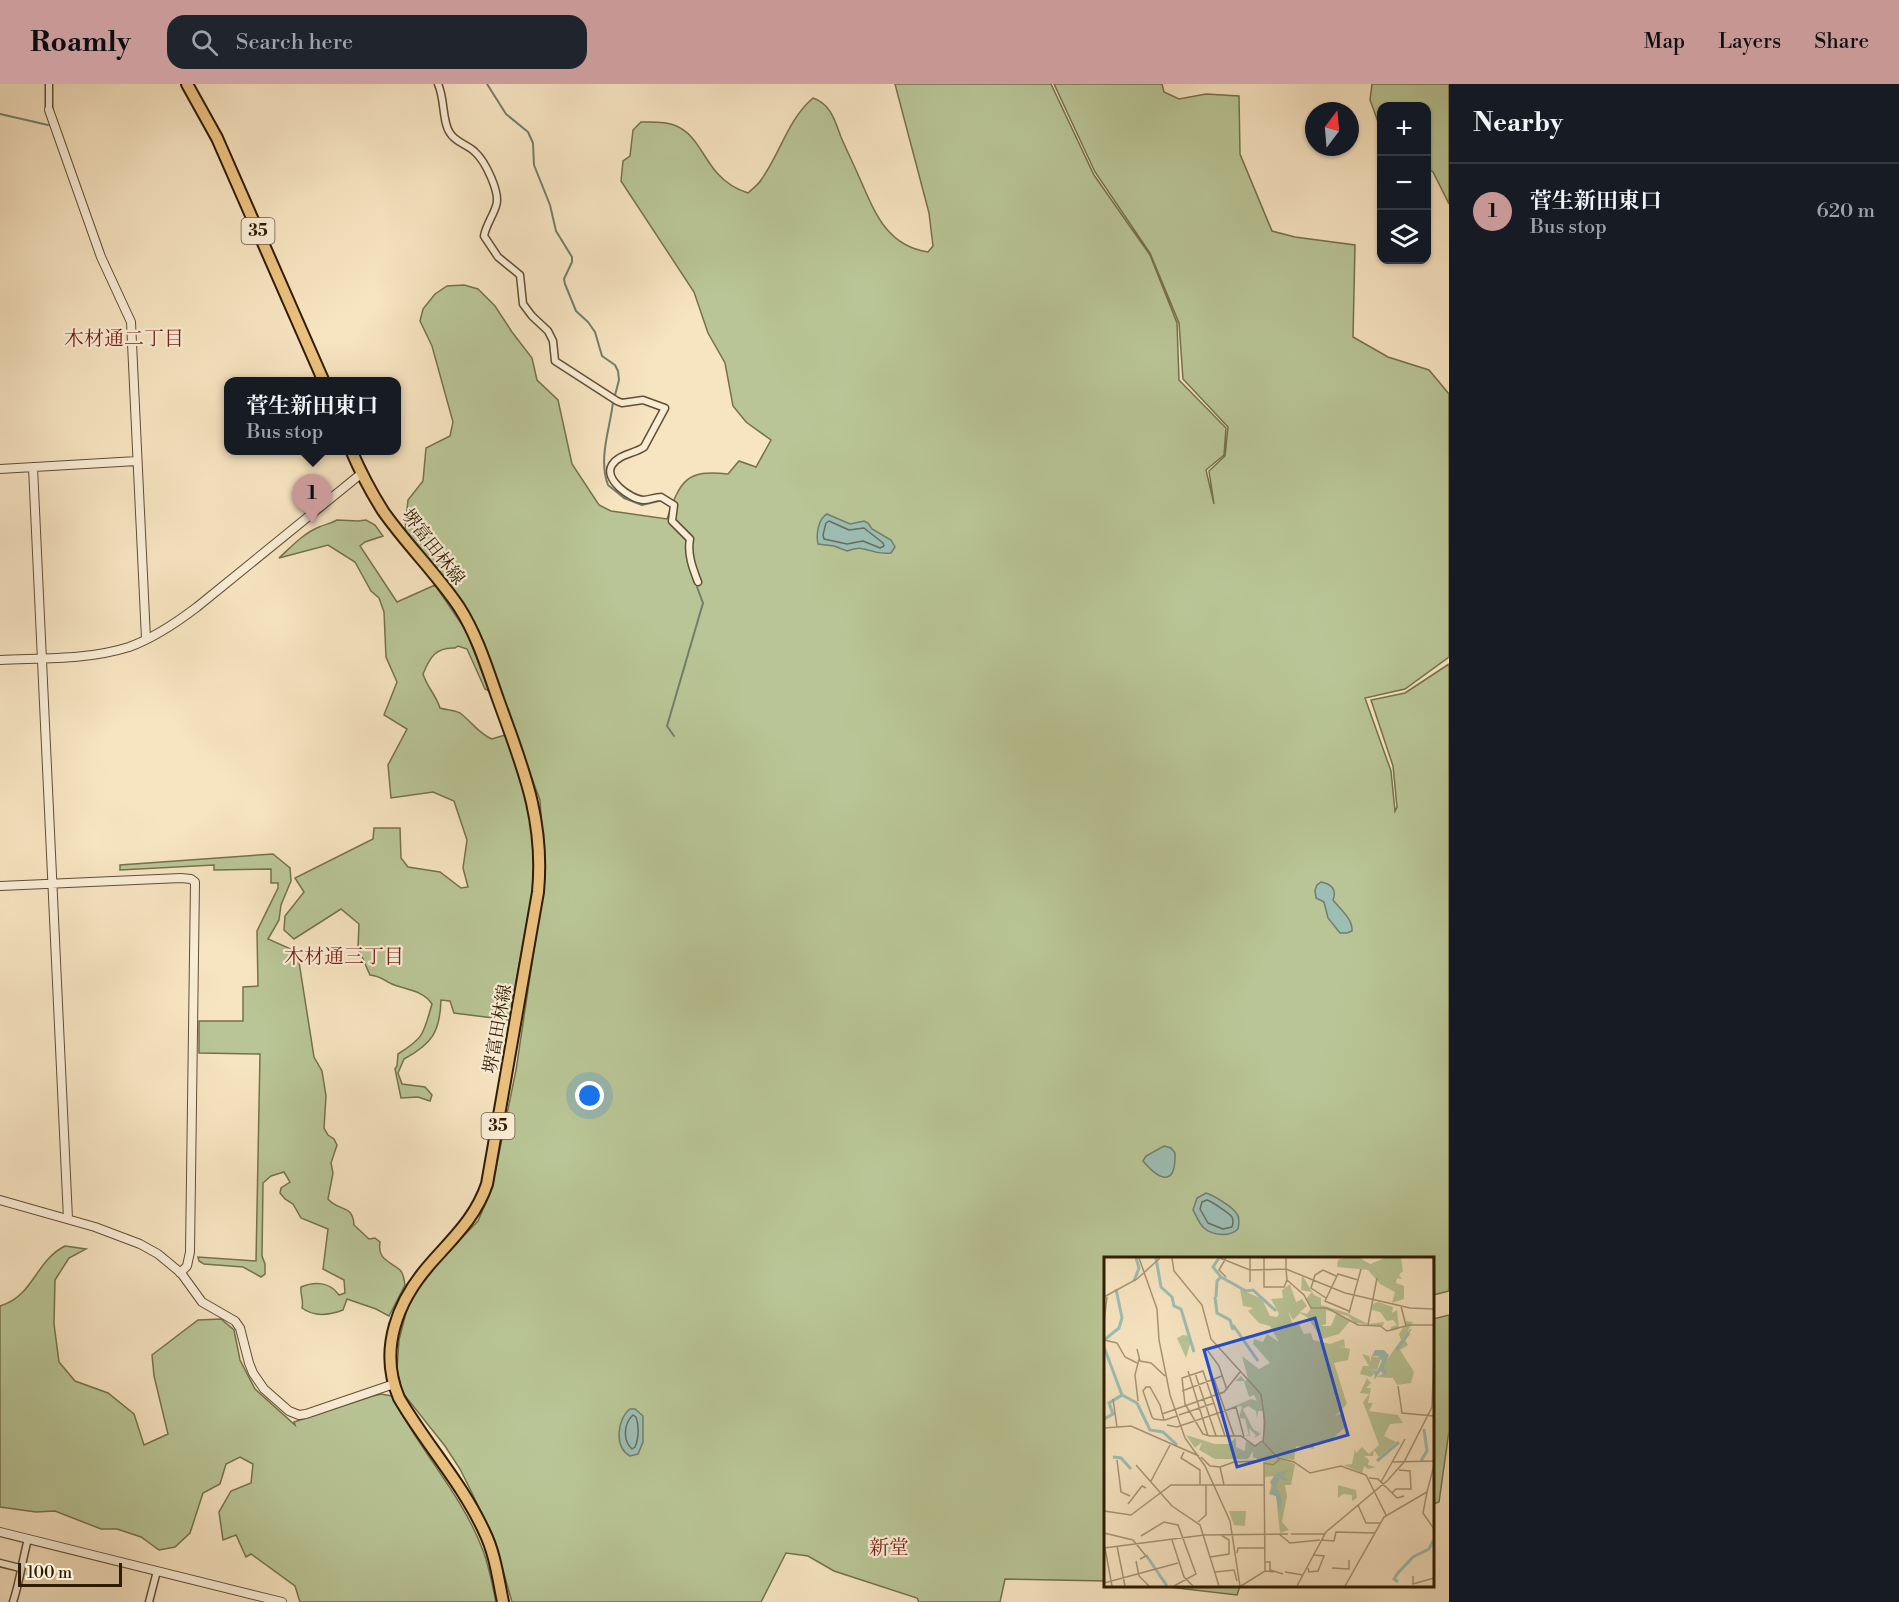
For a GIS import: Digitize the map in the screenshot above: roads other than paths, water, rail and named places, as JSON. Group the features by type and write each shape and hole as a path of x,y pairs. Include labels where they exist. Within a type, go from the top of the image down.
{"main road":[{"name":"35","path":"187,84 217,138 322,377"},
{"name":"堺富田林線","path":"353,455 383,510 459,607 476,640 525,774 535,811 540,851 538,892 487,1184 471,1218 420,1275 402,1305 396,1320 390,1356 394,1384 406,1410 481,1525 490,1544 503,1602"}],"street":[{"path":"49,84 49,110 101,257 130,322 146,639"},
{"path":"438,84 451,136 482,159 498,196 497,205 488,221 484,236 498,257 520,275 523,304 548,332 553,341 555,361 617,401 622,403 643,400 665,408 644,447 621,457 611,466 610,472 615,483 628,494 645,500 661,497 674,505 672,521 690,539 692,568 698,582"},
{"path":"0,469 137,462"},
{"path":"33,467 68,1220"},
{"path":"0,660 106,653 146,639 189,614 362,473"},
{"path":"0,886 181,878 192,879 195,882 190,1252 187,1266 180,1273"},
{"path":"0,1200 117,1235 150,1248 180,1273 202,1302 235,1321 240,1328 253,1372 269,1394 292,1413 299,1415 313,1412 394,1384"},
{"path":"0,1532 282,1602"},
{"path":"13,1602 27,1539"},
{"path":"0,1563 20,1568"},
{"path":"149,1602 157,1571"}],"water":[{"path":"827,514 850,524 864,521 872,529 891,540 895,547 891,553 878,553 860,548 847,551 834,546 818,544 818,527"},
{"path":"1321,882 1333,888 1333,900 1348,918 1352,931 1340,933 1328,918 1324,902 1316,898 1315,890"},
{"path":"1164,1146 1171,1148 1175,1153 1173,1171 1170,1176 1166,1177 1155,1173 1143,1161 1146,1156"},
{"path":"1206,1193 1235,1211 1239,1219 1238,1229 1235,1232 1221,1235 1212,1233 1199,1222 1193,1210 1197,1198"},
{"path":"630,1409 635,1409 643,1416 643,1442 638,1454 630,1456 621,1446 619,1433 622,1419"}],"waterway":[{"path":"487,84 506,114 528,132 533,143 534,165 550,205 556,231 572,257 564,279 565,284 576,311 595,332 602,356 615,365 618,371 619,380 614,399"},
{"path":"0,114 48,125"},
{"path":"613,402 604,454 608,485 624,498 642,505 663,500"},
{"path":"671,522 682,536"},
{"path":"674,736 667,726 703,603 697,587"}],"place":[{"name":"菅生新田東口","path":"312,524"}],"district":[{"name":"木材通二丁目","path":"124,339"},
{"name":"木材通三丁目","path":"344,957"},
{"name":"新堂","path":"889,1548"}]}
